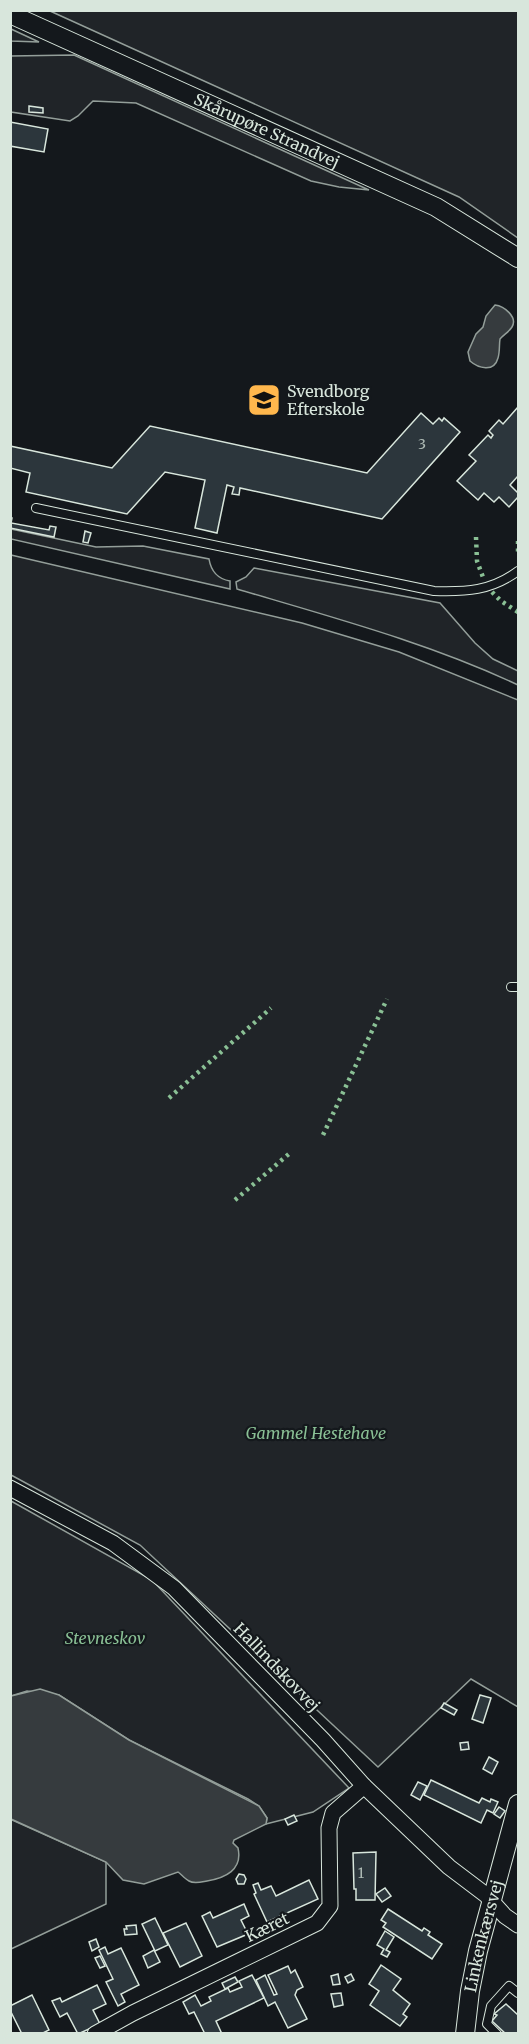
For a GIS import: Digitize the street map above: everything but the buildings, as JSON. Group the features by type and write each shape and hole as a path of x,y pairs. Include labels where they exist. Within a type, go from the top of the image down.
{"street":[{"name":"Skårupøre Strandvej","path":"10,14 436,207 519,258"},
{"name":"Hallindskovvej","path":"10,1488 113,1543 174,1588 323,1740 364,1786 449,1867 493,1902 505,1916 519,1925"},
{"name":"Kæret","path":"95,2034 316,1923 330,1906 328,1828 333,1813 364,1786"},
{"name":"Linkenkærsvej","path":"465,2034 478,1951 519,1804"}],"lane":[{"path":"36,508 434,591 476,590 508,579 519,571"},
{"path":"497,2034 487,2024 491,2006 509,1986 519,1993"}],"green space":[{"path":"50,11 518,11 518,238 459,197"},
{"path":"11,29 39,42 11,41"},
{"path":"74,55 369,190 311,181 136,103 93,101 70,121 11,112 11,56"},
{"path":"11,529 96,547 143,546 209,559 216,574 230,581 230,589 11,539"},
{"name":"Gammel Hestehave","path":"11,555 302,623 399,652 518,700 518,1707 471,1679 378,1767 140,1545 11,1475"},
{"path":"254,568 440,603 475,643 493,659 518,671 518,685 415,644 237,589 236,582 246,577"},
{"name":"Stevneskov","path":"11,1501 152,1580 349,1788 313,1812 266,1824 267,1818 259,1806 248,1799 129,1740 59,1695 27,1691 11,1696"},
{"path":"10,1819 106,1862 106,1904 11,1949"}],"shaded area":[{"path":"495,305 502,307 512,316 513,323 511,329 500,339 499,356 496,363 486,368 470,361 468,352 476,334 483,327 486,316"},
{"path":"40,1689 59,1695 129,1740 259,1806 267,1818 266,1824 234,1840 233,1843 238,1848 239,1856 231,1872 214,1880 198,1882 189,1881 178,1872 144,1884 123,1880 106,1862 11,1819 11,1696"}],"hedge":[{"path":"476,537 477,561 484,580"},
{"path":"518,541 518,553"},
{"path":"492,592 518,612"},
{"path":"323,1135 387,999"},
{"path":"169,1098 271,1008"},
{"path":"235,1200 290,1153"}],"place":[{"name":"Svendborg Efterskole","path":"264,400"}]}
